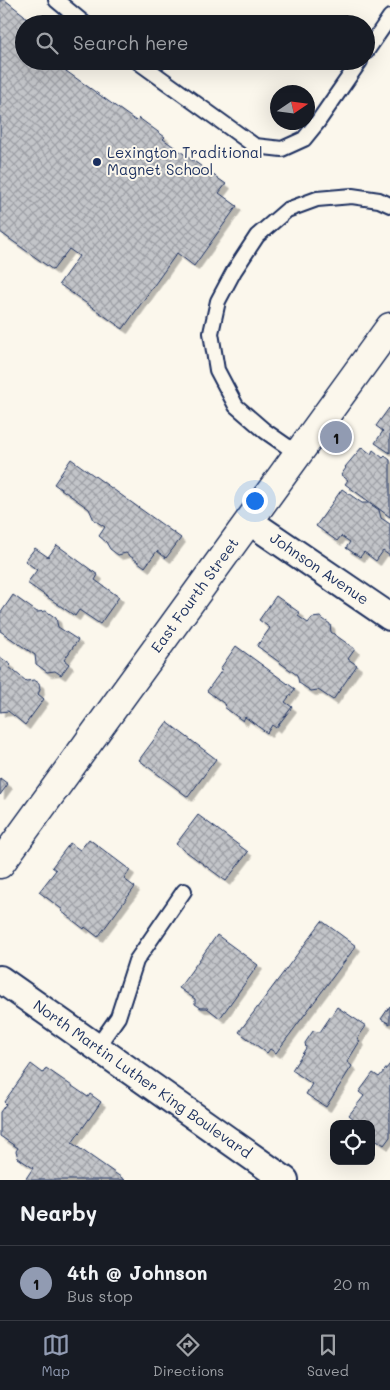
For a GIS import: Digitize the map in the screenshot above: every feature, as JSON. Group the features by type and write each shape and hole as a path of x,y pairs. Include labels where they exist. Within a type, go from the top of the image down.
{"street":[{"name":"East Fourth Street","path":"0,864 390,327"},
{"name":"Johnson Avenue","path":"249,521 390,617"},
{"name":"North Martin Luther King Boulevard","path":"0,978 285,1180"}],"lane":[{"path":"56,0 74,15"},
{"path":"375,39 390,17"},
{"path":"149,70 255,146 282,149 304,139 354,70"},
{"path":"298,454 265,431 236,406 218,370 211,333 218,301 234,270 257,236 287,210 317,198 352,196 379,200 390,205"},
{"path":"97,1047 118,1018 136,961 184,891"}],"building":[{"name":"Lexington Traditional Magnet School","path":"0,0 5,0 24,15 15,15 15,70 65,70 136,121 139,118 165,137 163,139 226,184 219,193 237,206 194,266 177,253 123,329 59,284 79,256 69,249 53,270 0,232"},
{"path":"389,408 390,453 375,443 383,431 376,426"},
{"path":"362,447 371,454 373,450 383,458 385,456 390,460 390,517 345,484 348,480 341,475 345,467"},
{"path":"71,459 181,538 166,558 157,551 145,567 126,553 118,555 110,549 99,536 105,527 94,520 89,509 54,484"},
{"path":"342,489 362,503 369,503 379,510 381,518 390,524 390,556 383,551 376,561 364,552 360,557 346,548 350,542 341,536 337,541 316,526"},
{"path":"57,545 98,575 95,580 119,597 100,624 79,610 75,616 27,583 37,570 25,561 35,548 48,557"},
{"path":"13,595 37,612 46,611 56,618 58,627 78,640 64,660 69,664 61,675 55,671 47,672 36,664 35,655 0,631 0,614"},
{"path":"276,596 300,613 298,616 308,623 312,618 320,617 330,624 331,632 355,649 348,659 357,665 333,700 318,690 311,691 299,683 297,675 257,646 270,628 259,620"},
{"path":"236,646 295,689 285,702 292,707 276,728 272,725 267,733 245,717 243,721 207,691"},
{"path":"0,657 11,665 9,667 26,681 34,680 39,683 40,690 38,694 44,699 25,725 8,711 0,712"},
{"path":"167,722 216,759 188,797 139,760"},
{"path":"0,778 8,784 0,795"},
{"path":"198,815 248,852 226,881 176,844"},
{"path":"89,839 130,870 124,879 135,887 98,937 85,927 84,929 39,892 56,870 52,867 70,843 80,850"},
{"path":"322,921 356,946 276,1053 270,1049 267,1053 239,1032"},
{"path":"217,935 258,965 220,1018 207,1008 201,1008 195,1004 195,999 179,988"},
{"path":"390,1006 390,1024 381,1019"},
{"path":"337,1007 366,1026 357,1039 360,1041 347,1062 352,1066 326,1107 306,1094 312,1084 292,1070 306,1048 305,1043 313,1031 320,1032"},
{"path":"31,1064 43,1073 46,1068 88,1097 90,1094 101,1102 72,1143 125,1180 25,1180 33,1168 18,1158 16,1151 18,1148 0,1136 0,1112 6,1104 4,1102"},
{"path":"390,1064 390,1137 384,1145 375,1139 375,1120 355,1120 349,1115 364,1096 359,1092 373,1073 379,1077"}],"place":[{"name":"Lexington Traditional Magnet School","path":"97,162"},
{"name":"4th @ Johnson","path":"336,437"}]}
